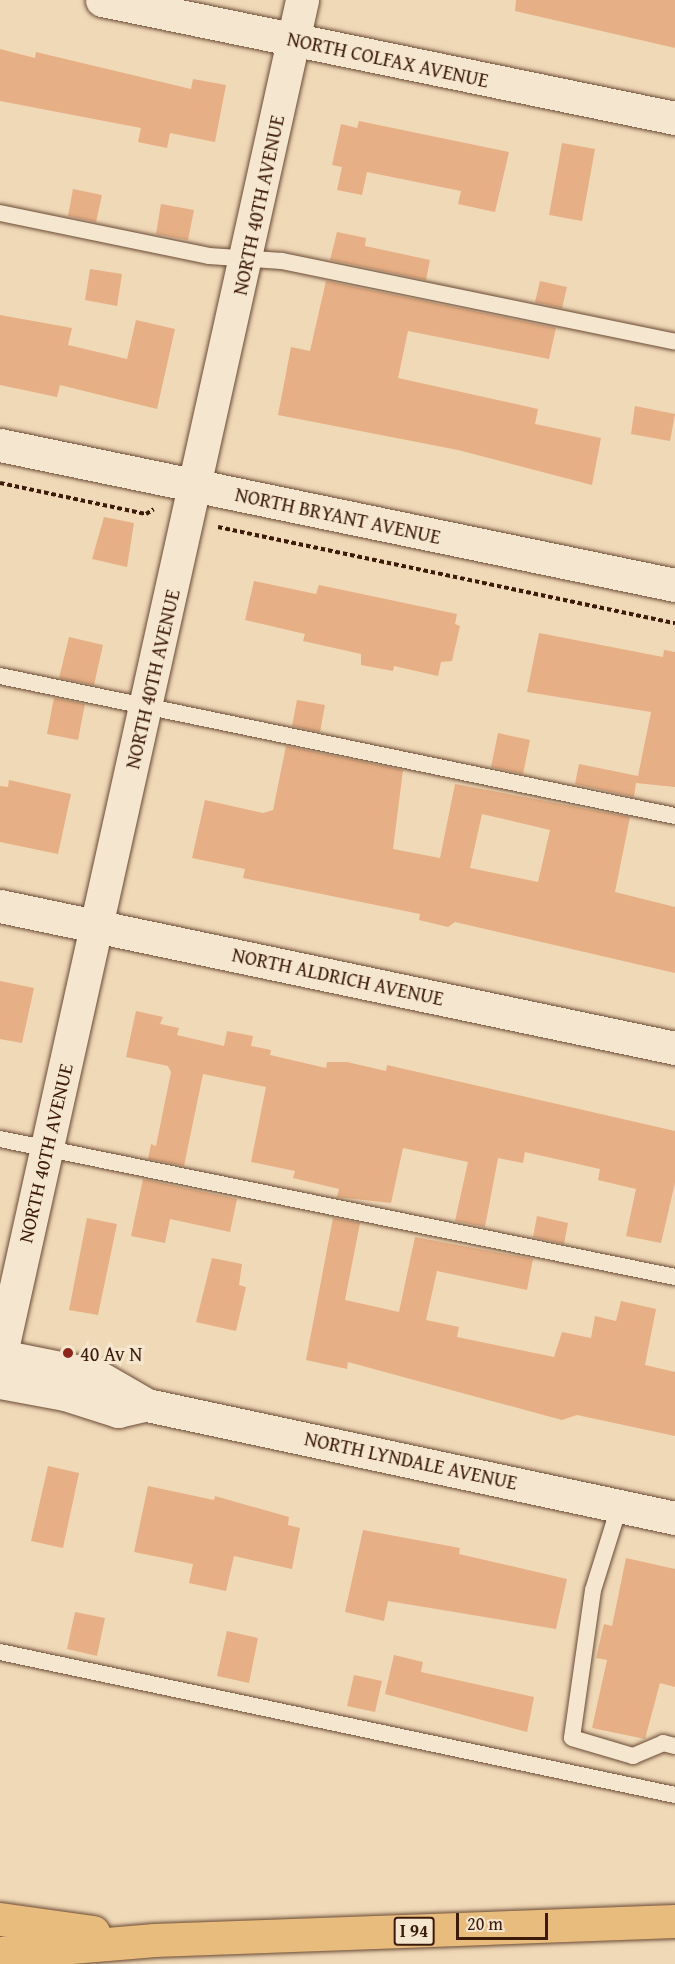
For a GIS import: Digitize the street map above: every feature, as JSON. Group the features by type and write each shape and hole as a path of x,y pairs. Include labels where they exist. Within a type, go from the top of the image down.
{"highway":[{"path":"0,1919 154,1940"},
{"name":"I 94","path":"0,1953 154,1940 675,1921"}],"street":[{"name":"NORTH COLFAX AVENUE","path":"102,0 675,118"},
{"name":"NORTH 40TH AVENUE","path":"0,1357 195,485 248,259 302,0"},
{"name":"NORTH BRYANT AVENUE","path":"0,445 675,585"},
{"name":"NORTH ALDRICH AVENUE","path":"0,906 675,1048"},
{"name":"NORTH LYNDALE AVENUE","path":"0,1357 95,1375 147,1405 620,1504 675,1518"},
{"name":"NORTH LYNDALE AVENUE","path":"0,1382 65,1394 118,1411 147,1405"}],"lane":[{"path":"0,213 248,259 282,261 675,342"},
{"path":"0,676 675,816"},
{"path":"0,1138 675,1277"},
{"path":"620,1504 593,1590 572,1738 633,1756 663,1743 675,1746"},
{"path":"0,1652 675,1795"}],"path":[{"path":"0,483 146,514 158,507"},
{"path":"212,520 219,528 675,623"}],"building":[{"path":"516,0 675,0 675,48 515,11"},
{"path":"0,49 35,58 36,52 191,89 193,79 226,85 215,142 170,133 167,148 138,142 141,128 0,101"},
{"path":"359,121 509,152 495,212 458,204 461,191 367,172 362,195 337,190 342,167 332,165 341,124 357,128"},
{"path":"562,143 595,149 582,221 549,215"},
{"path":"73,189 102,195 96,222 68,216"},
{"path":"161,204 194,210 188,240 156,234"},
{"path":"337,232 366,238 365,246 430,260 426,280 330,260"},
{"path":"90,269 122,274 117,306 85,300"},
{"path":"326,281 556,328 549,359 408,331 398,378 538,409 535,424 601,438 592,485 458,450 278,415 291,347 310,351"},
{"path":"540,281 567,287 562,308 535,302"},
{"path":"0,315 72,328 68,345 127,359 136,320 175,329 157,409 60,385 57,397 0,385"},
{"path":"635,406 675,414 670,441 631,434"},
{"path":"104,517 134,523 127,567 92,559"},
{"path":"254,581 316,594 319,585 457,614 455,624 460,626 452,661 441,662 438,676 394,666 393,671 361,665 361,654 303,641 305,634 245,620"},
{"path":"539,633 663,657 664,650 675,652 675,787 636,783 634,797 575,784 579,764 638,776 651,712 527,692"},
{"path":"69,637 103,645 94,685 59,678"},
{"path":"54,698 85,704 78,740 47,734"},
{"path":"297,700 325,705 320,732 292,726"},
{"path":"498,733 530,740 523,774 491,767"},
{"path":"286,746 403,770 393,849 440,858 455,784 630,817 615,892 675,907 675,973 455,922 448,927 419,920 420,914 243,878 245,869 192,858 205,800 263,813 273,810","holes":["482,814 550,830 538,882 470,868"]},
{"path":"9,780 71,794 58,854 0,842 0,786 8,787"},
{"path":"0,981 34,988 22,1043 0,1039"},
{"path":"136,1011 163,1017 160,1024 179,1028 177,1035 224,1046 227,1031 253,1036 251,1046 271,1050 270,1055 326,1068 327,1062 347,1062 386,1071 387,1065 675,1131 675,1183 661,1243 626,1236 636,1189 598,1180 600,1169 525,1152 523,1163 498,1158 485,1227 455,1221 468,1162 403,1148 391,1203 337,1197 339,1189 293,1178 295,1171 251,1162 266,1087 203,1074 184,1166 148,1159 151,1144 156,1146 171,1072 168,1066 126,1057"},
{"path":"143,1179 237,1199 230,1232 170,1219 165,1243 131,1236"},
{"path":"537,1216 568,1223 564,1244 533,1237"},
{"path":"87,1218 117,1224 98,1315 69,1310"},
{"path":"333,1218 360,1223 345,1300 399,1312 415,1237 533,1259 527,1290 437,1271 426,1320 459,1327 457,1337 554,1357 562,1332 591,1338 595,1316 616,1321 621,1301 656,1309 645,1365 675,1372 675,1436 577,1415 562,1420 348,1362 347,1369 306,1360"},
{"path":"212,1258 242,1264 239,1285 246,1287 236,1331 196,1322"},
{"path":"48,1466 79,1473 63,1548 31,1541"},
{"path":"148,1486 214,1500 215,1496 289,1517 288,1525 300,1528 292,1569 234,1556 226,1591 189,1583 193,1564 134,1552"},
{"path":"363,1530 460,1548 459,1554 567,1579 556,1629 388,1601 384,1621 345,1612"},
{"path":"626,1558 675,1569 675,1687 660,1683 645,1739 592,1728 607,1660 596,1658 604,1624 612,1626"},
{"path":"75,1612 105,1618 97,1656 67,1649"},
{"path":"227,1631 258,1638 249,1683 217,1676"},
{"path":"394,1655 423,1662 421,1672 534,1697 527,1732 385,1694"},
{"path":"354,1675 382,1681 375,1712 347,1706"}],"place":[{"name":"40 Av N","path":"68,1353"}]}
